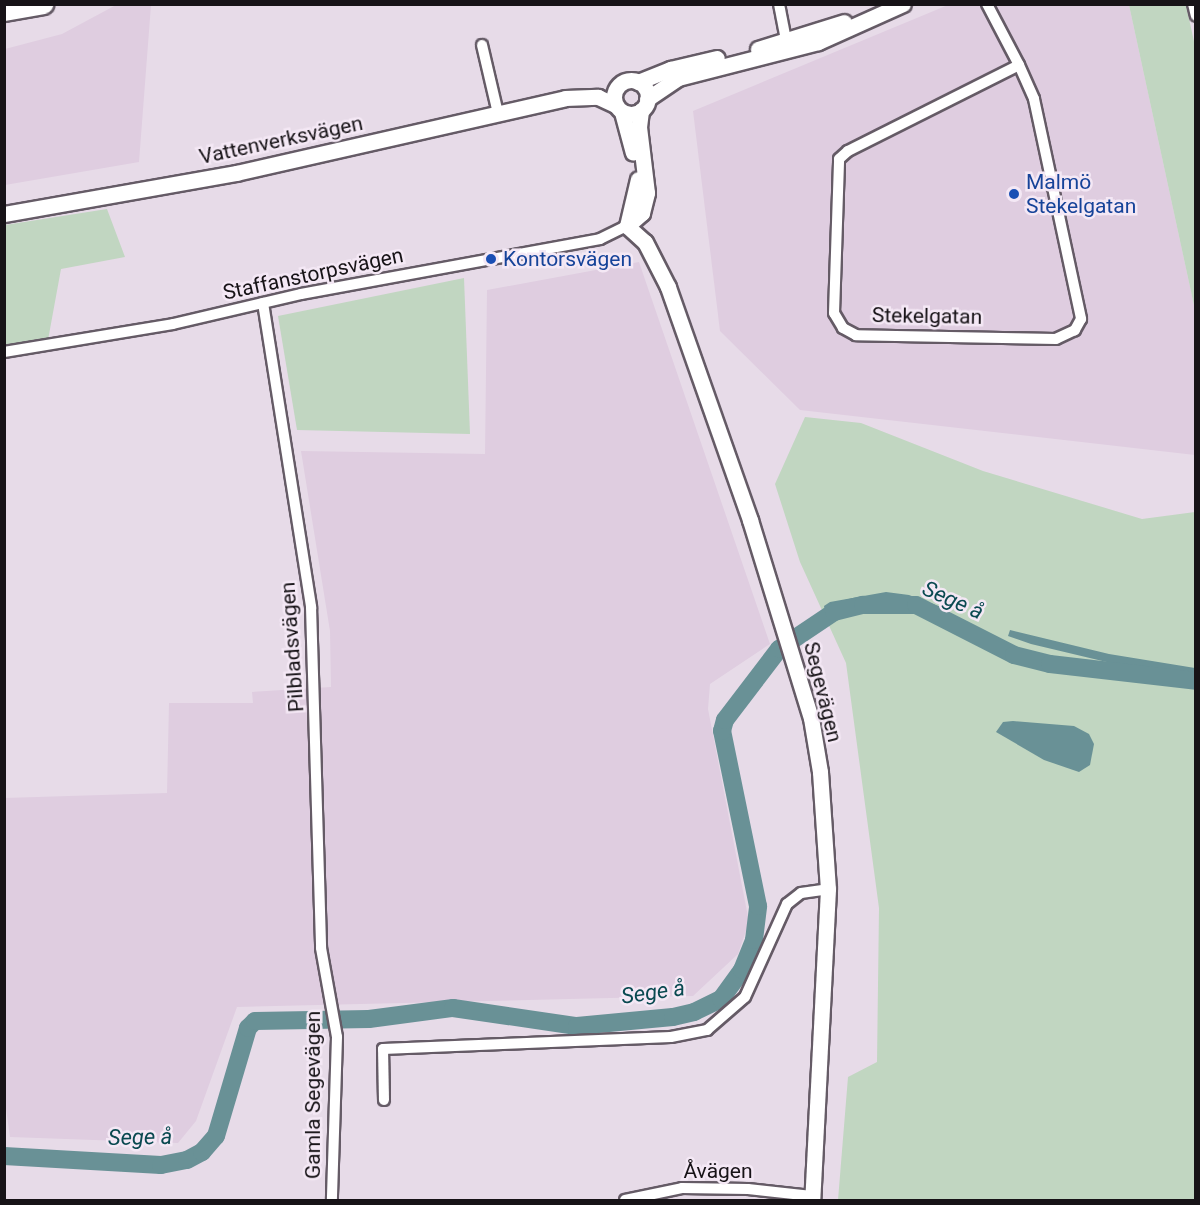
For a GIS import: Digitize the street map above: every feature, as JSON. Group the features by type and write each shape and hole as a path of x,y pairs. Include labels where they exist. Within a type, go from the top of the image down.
{"highway":[{"path":"4,11 43,4"}],"street":[{"path":"779,4 788,46"},
{"path":"627,226 638,182 618,108 615,91 620,85 638,82 678,67 788,46 885,4"},
{"path":"618,108 633,114 678,78 788,46 903,4"},
{"name":"Stekelgatan","path":"987,4 1019,65 1034,99 1081,319 1075,330 1056,339 856,334 843,328 834,313 839,159 848,151 1019,65"},
{"path":"1193,4 1196,16"},
{"path":"482,45 498,113"},
{"path":"627,226 642,213 647,193 639,127 644,104 638,82"},
{"name":"Vattenverksvägen","path":"4,214 236,173 620,85"},
{"name":"Vattenverksvägen","path":"565,98 598,97 618,108"},
{"name":"Staffanstorpsvägen","path":"4,352 173,324 262,303 600,239 627,226"},
{"name":"Segevägen","path":"627,226 645,242 668,287 788,639 820,772 828,889 812,1198"},
{"name":"Pilbladsvägen","path":"262,303 311,607 321,948 331,995"},
{"path":"384,1100 383,1049 512,1046 671,1037 707,1030 727,1017 749,990 787,904 801,893 828,889"},
{"name":"Gamla Segevägen","path":"331,995 337,1037 332,1200"},
{"name":"Åvägen","path":"626,1200 682,1188 748,1189 812,1198"}],"shaded area":[{"path":"116,5 151,5 139,162 5,185 5,49 62,34"},
{"path":"948,5 1129,5 1195,310 1195,455 800,410 720,331 693,111"},
{"path":"639,262 770,644 710,684 708,709 749,922 738,954 693,996 237,1007 196,1121 178,1143 10,1137 4,1094 4,798 167,793 169,703 253,703 252,692 331,687 330,631 301,451 485,454 487,290"}],"green space":[{"path":"1129,5 1186,5 1195,46 1195,310"},
{"path":"107,209 125,257 61,269 48,340 5,345 5,225"},
{"path":"464,278 470,434 297,430 278,316"},
{"path":"805,417 861,423 983,471 1142,519 1195,512 1195,1200 838,1200 848,1077 877,1062 879,908 846,663 800,562 775,484"}],"water":[{"path":"886,592 909,595 949,610 947,614 921,603 888,598 845,603 825,611 824,606 830,602"},
{"path":"1010,630 1109,654 1195,668 1195,676 1115,664 1031,644 1008,636"},
{"path":"1003,722 1074,726 1089,734 1094,744 1090,765 1079,772 1044,760 996,732"}],"waterway":[{"name":"Sege å","path":"4,1156 161,1165 187,1160 202,1152 216,1136 248,1028 255,1021 369,1019 453,1008 577,1026 673,1017 694,1012 721,999 742,970 754,940 758,906 722,731 725,720 779,649 834,612 863,605 916,605 1014,655 1050,664 1196,681"}],"place":[{"name":"Malmö Stekelgatan","path":"1014,194"},
{"name":"Kontorsvägen","path":"491,259"}]}
